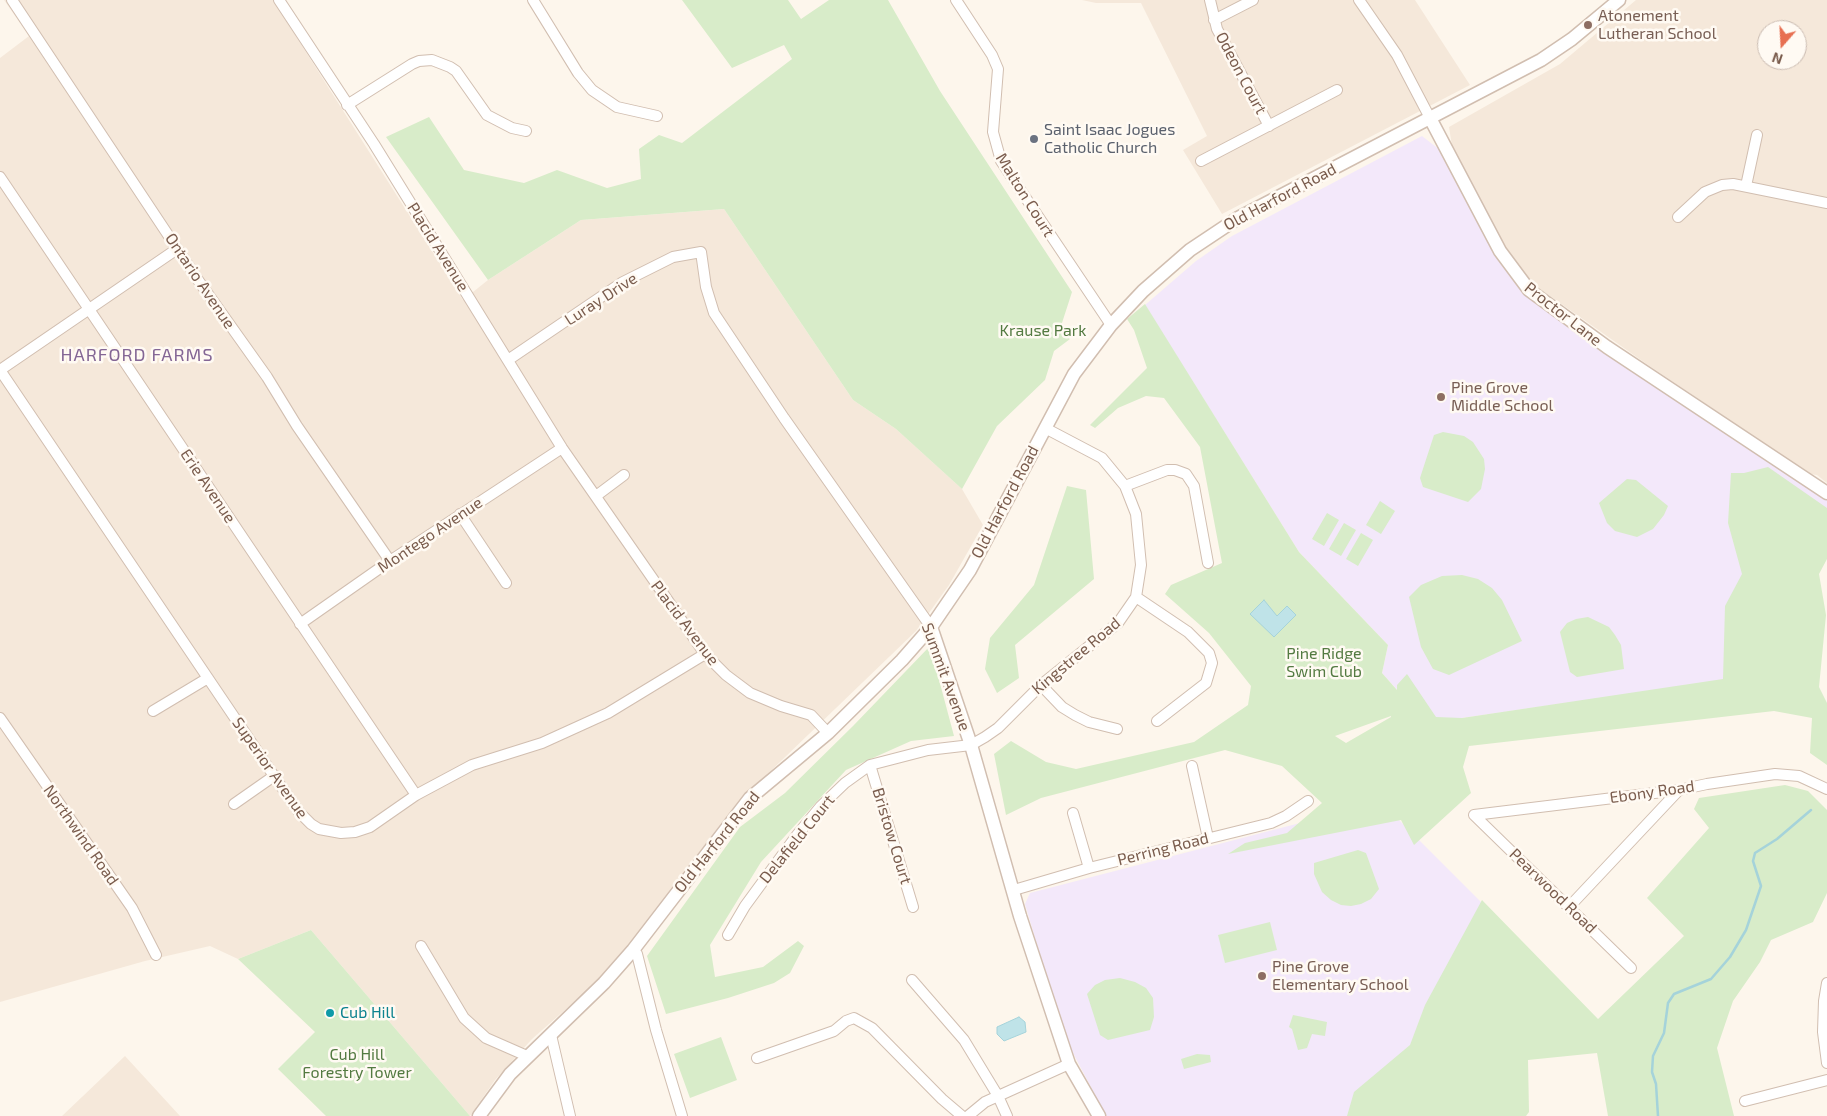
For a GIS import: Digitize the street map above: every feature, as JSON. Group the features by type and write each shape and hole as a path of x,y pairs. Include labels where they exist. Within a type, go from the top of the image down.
{"street":[{"name":"Ontario Avenue","path":"12,0 95,122 177,250 267,377 297,426 390,561"},
{"name":"Placid Avenue","path":"279,0 374,144 562,448 705,654 726,675 750,693 781,706 810,715 828,733"},
{"path":"533,0 578,73 592,90 617,107 657,116"},
{"name":"Malton Court","path":"956,0 992,55 998,69 993,132 1001,161 1111,325"},
{"name":"Odeon Court","path":"1210,0 1214,20 1269,126"},
{"name":"Odeon Court","path":"1214,20 1253,0"},
{"name":"Proctor Lane","path":"1359,0 1397,55 1500,251 1529,290 1607,347 1825,488"},
{"name":"Old Harford Road","path":"480,1116 501,1086 527,1056 604,983 633,950 750,798 828,733 897,665 932,626 953,597 973,563 1074,374 1111,325 1155,279 1217,231 1551,54 1619,0"},
{"path":"347,105 412,64 419,61 432,60 450,66 456,71 487,115 512,128 526,132"},
{"name":"Odeon Court","path":"1200,161 1337,90"},
{"path":"1746,186 1757,135"},
{"name":"Erie Avenue","path":"0,177 416,795"},
{"path":"1678,217 1701,195 1713,188 1733,184 1827,203"},
{"path":"0,370 177,250"},
{"name":"Luray Drive","path":"508,360 623,282 673,258 700,252"},
{"name":"Summit Avenue","path":"700,252 706,287 714,313 784,418 932,626 971,745 1020,916 1069,1064 1099,1116"},
{"name":"Superior Avenue","path":"0,370 299,812 319,829 341,833 355,832 370,827 416,795 472,765 542,743 608,713 705,654"},
{"name":"Kingstree Road","path":"971,745 998,728 1040,684 1118,623 1136,597 1141,565 1140,542 1136,514 1125,486 1102,458 1044,428"},
{"name":"Montego Avenue","path":"300,624 390,561 562,448"},
{"path":"1125,486 1167,470 1175,470 1186,474 1194,486 1208,563"},
{"path":"596,496 624,475"},
{"path":"460,514 506,583"},
{"path":"1136,597 1188,632 1209,653 1212,663 1206,682 1157,721"},
{"path":"153,711 208,678"},
{"path":"1040,684 1062,707 1074,715 1089,722 1117,729"},
{"name":"Northwind Road","path":"0,718 132,908 156,955"},
{"name":"Delafield Court","path":"728,935 761,883 809,820 834,792 870,764 928,750 971,745"},
{"name":"Bristow Court","path":"870,764 913,907"},
{"path":"1192,766 1208,838"},
{"name":"Ebony Road","path":"1474,815 1679,790 1775,774 1799,776 1827,789"},
{"path":"234,804 274,776"},
{"path":"1569,907 1679,790"},
{"name":"Perring Road","path":"1014,890 1088,868 1270,823 1286,816 1308,801"},
{"path":"1073,812 1088,868"},
{"name":"Pearwood Road","path":"1474,815 1631,968"},
{"path":"420,946 464,1018 486,1038 527,1056"},
{"path":"633,950 637,954 656,1030 682,1116"},
{"path":"912,980 964,1040 998,1096 1007,1116"},
{"path":"1827,983 1824,1000 1823,1032 1827,1064"},
{"path":"757,1058 834,1032 846,1021 854,1018 872,1028 942,1099 962,1116"},
{"path":"551,1035 570,1116"},
{"path":"968,1116 985,1102 1069,1064"},
{"path":"1745,1101 1827,1080"}],"shaded area":[{"path":"4,0 273,0 463,300 488,280 581,220 724,209 853,400 896,429 962,489 983,525 949,585 916,631 755,786 676,883 609,971 532,1039 495,1080 470,1116 311,930 238,959 210,946 145,961 0,1002 0,58 29,36"},
{"path":"1082,0 1415,0 1470,85 1222,214 1183,150 1207,136 1141,3 1096,3"},
{"path":"1636,0 1827,0 1827,483 1817,475 1810,474 1648,365 1533,284 1513,262 1453,152 1449,127 1560,64"},
{"name":"Pine Grove Middle School","path":"1422,136 1440,150 1515,276 1827,498 1827,556 1810,580 1816,667 1427,723 1382,673 1388,645 1299,552 1145,305 1196,261 1232,236"},
{"name":"Pine Grove Elementary School","path":"1381,802 1505,926 1377,1116 1106,1116 1072,1051 1056,1010 1025,904 1030,893"},
{"path":"125,1056 180,1116 62,1116"}],"green space":[{"name":"Krause Park","path":"682,0 788,0 801,19 829,0 888,0 940,91 1072,292 1061,326 1070,339 1054,351 1045,380 997,426 962,489 896,429 853,400 724,209 581,220 488,280 386,137 429,117 464,170 524,183 557,170 607,188 641,179 639,149 659,135 682,143 792,59 784,45 732,68"},
{"name":"Pine Ridge Swim Club","path":"1145,304 1299,552 1388,645 1382,673 1397,690 1397,685 1407,674 1436,717 1462,718 1723,679 1725,606 1742,574 1728,523 1731,473 1744,473 1768,467 1827,508 1827,559 1819,574 1826,615 1819,687 1827,703 1827,765 1810,753 1812,718 1774,711 1469,746 1463,767 1471,793 1414,845 1401,820 1228,854 1245,843 1287,833 1322,803 1282,766 1225,750 1041,798 1006,815 994,754 1011,741 1046,762 1076,769 1194,742 1248,705 1251,686 1209,633 1165,594 1171,585 1222,563 1200,447 1164,398 1146,396 1118,408 1095,428 1090,425 1147,368 1134,330 1127,319","holes":["1391,716 1391,717 1346,743 1335,736"]},
{"path":"1443,432 1464,436 1473,442 1484,459 1485,469 1481,489 1468,502 1423,487 1420,478 1434,435"},
{"path":"1627,479 1636,480 1668,506 1664,515 1653,529 1637,537 1615,531 1607,523 1599,503"},
{"path":"1067,486 1086,490 1094,579 1015,645 1019,678 997,693 985,669 990,638 1034,585"},
{"path":"1380,501 1395,511 1381,534 1366,525"},
{"path":"1327,513 1339,520 1324,546 1312,539"},
{"path":"1344,523 1356,530 1341,556 1329,549"},
{"path":"1361,533 1373,540 1358,566 1346,559"},
{"path":"1462,575 1478,579 1492,588 1502,600 1522,641 1449,675 1433,669 1421,647 1409,597 1421,585 1442,576"},
{"path":"1588,617 1609,627 1615,635 1621,645 1624,669 1577,677 1570,672 1560,632 1567,623"},
{"path":"930,646 954,736 911,741 846,770 761,862 710,945 715,977 763,967 798,941 804,946 790,973 774,983 728,998 666,1014 647,956 740,827 785,793"},
{"path":"1785,785 1808,791 1827,810 1827,893 1813,922 1771,940 1760,962 1733,1001 1717,1048 1734,1116 1608,1116 1597,1053 1528,1060 1529,1112 1526,1116 1347,1116 1354,1092 1410,1045 1425,1005 1482,900 1598,1019 1684,936 1647,898 1709,828 1694,809 1699,798"},
{"path":"1358,850 1366,853 1379,889 1371,899 1361,904 1341,905 1331,900 1322,892 1314,874 1314,863"},
{"path":"1270,922 1277,950 1225,963 1218,935"},
{"name":"Cub Hill Forestry Tower","path":"311,930 470,1116 326,1116 278,1069 315,1032 238,959"},
{"path":"1120,978 1135,982 1146,988 1153,998 1154,1017 1150,1030 1108,1040 1100,1035 1087,994 1095,985 1105,980"},
{"path":"1293,1015 1327,1022 1325,1036 1312,1034 1307,1048 1298,1050 1292,1029 1289,1027"},
{"path":"721,1037 737,1080 690,1098 674,1054"},
{"path":"1197,1054 1210,1055 1211,1062 1184,1069 1181,1059"}],"water":[{"path":"1264,600 1277,616 1287,606 1296,615 1274,637 1250,614"},
{"path":"1019,1017 1025,1022 1026,1032 1004,1041 997,1034 997,1027"}],"waterway":[{"path":"1658,1116 1656,1084 1652,1072 1653,1056 1664,1033 1668,1003 1674,994 1711,979 1730,957 1746,930 1761,886 1753,861 1755,853 1777,839 1811,810"}],"place":[{"name":"Atonement Lutheran School","path":"1588,25"},
{"name":"Saint Isaac Jogues Catholic Church","path":"1034,139"},
{"name":"Pine Grove Middle School","path":"1441,397"},
{"name":"Pine Grove Elementary School","path":"1262,976"},
{"name":"Cub Hill","path":"330,1013"}],"district":[{"name":"HARFORD FARMS","path":"137,355"}]}
